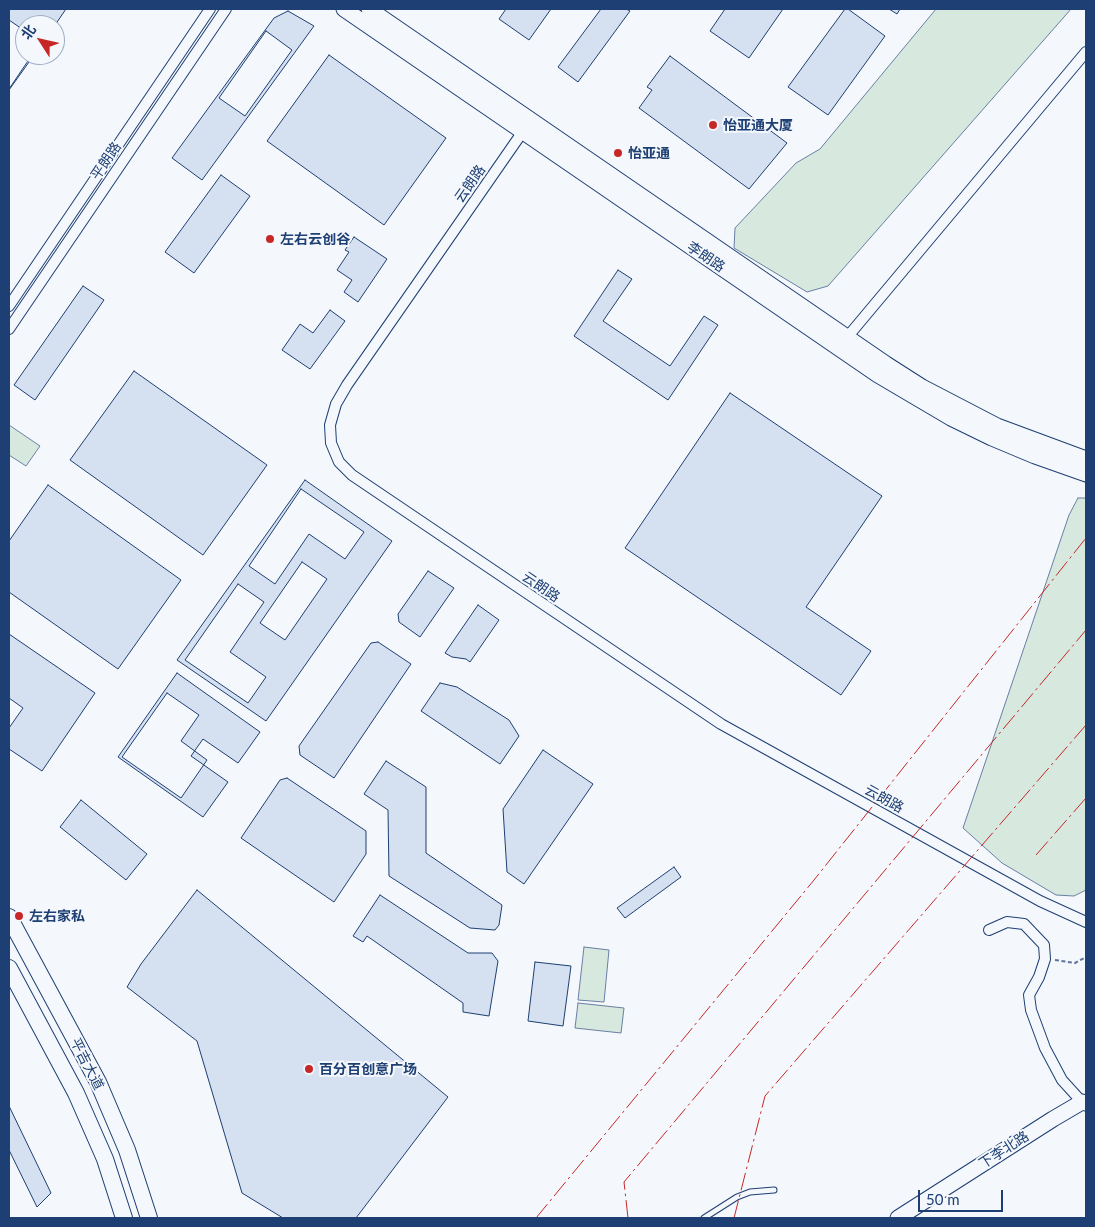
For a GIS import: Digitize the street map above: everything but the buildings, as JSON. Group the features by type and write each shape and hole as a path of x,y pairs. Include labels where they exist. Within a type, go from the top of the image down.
{"main road":[{"name":"平吉大道","path":"9,917 98,1082 127,1150 149,1218"},
{"name":"平吉大道","path":"9,968 76,1093 104,1159 124,1218"}],"street":[{"name":"平朗路","path":"9,306 210,9"},
{"name":"平朗路","path":"9,329 226,9"},
{"name":"李朗路","path":"344,9 527,126 842,342 922,387 998,426 1086,459"},
{"name":"李朗路","path":"369,9 527,126"},
{"path":"842,342 1086,52"},
{"name":"云朗路","path":"527,126 347,384 336,404 330,425 331,443 339,462 352,476 721,724 1040,901 1086,922"},
{"name":"李朗路","path":"842,342 878,375 951,418 1035,456 1086,474"},
{"path":"989,930 1007,922 1024,924 1044,945 1045,958 1039,977 1029,995 1031,1010 1045,1048 1062,1080 1084,1102"},
{"name":"下李北路","path":"898,1218 1084,1102"}],"lane":[{"path":"704,1218 737,1197 750,1192 774,1190"}],"path":[{"path":"1045,958 1075,963 1086,957"}],"shaded area":[{"path":"936,9 1071,9 828,286 807,292 734,248 735,228 796,163 820,149"},
{"path":"9,425 40,446 26,466 9,455"},
{"path":"1078,498 1086,498 1086,890 1074,896 1056,895 1002,863 963,828 1069,515"},
{"path":"584,947 609,950 604,1002 578,1000"},
{"path":"578,1003 624,1008 621,1033 575,1028"}],"power":[{"path":"536,1218 814,880 1086,538"},
{"path":"628,1218 624,1182 1086,630"},
{"path":"734,1218 765,1096 1086,725"},
{"path":"1036,855 1086,798"}],"place":[{"name":"怡亚通大厦","path":"713,125"},
{"name":"怡亚通","path":"618,153"},
{"name":"左右云创谷","path":"270,239"},
{"name":"左右家私","path":"19,916"},
{"name":"百分百创意广场","path":"309,1069"}]}
